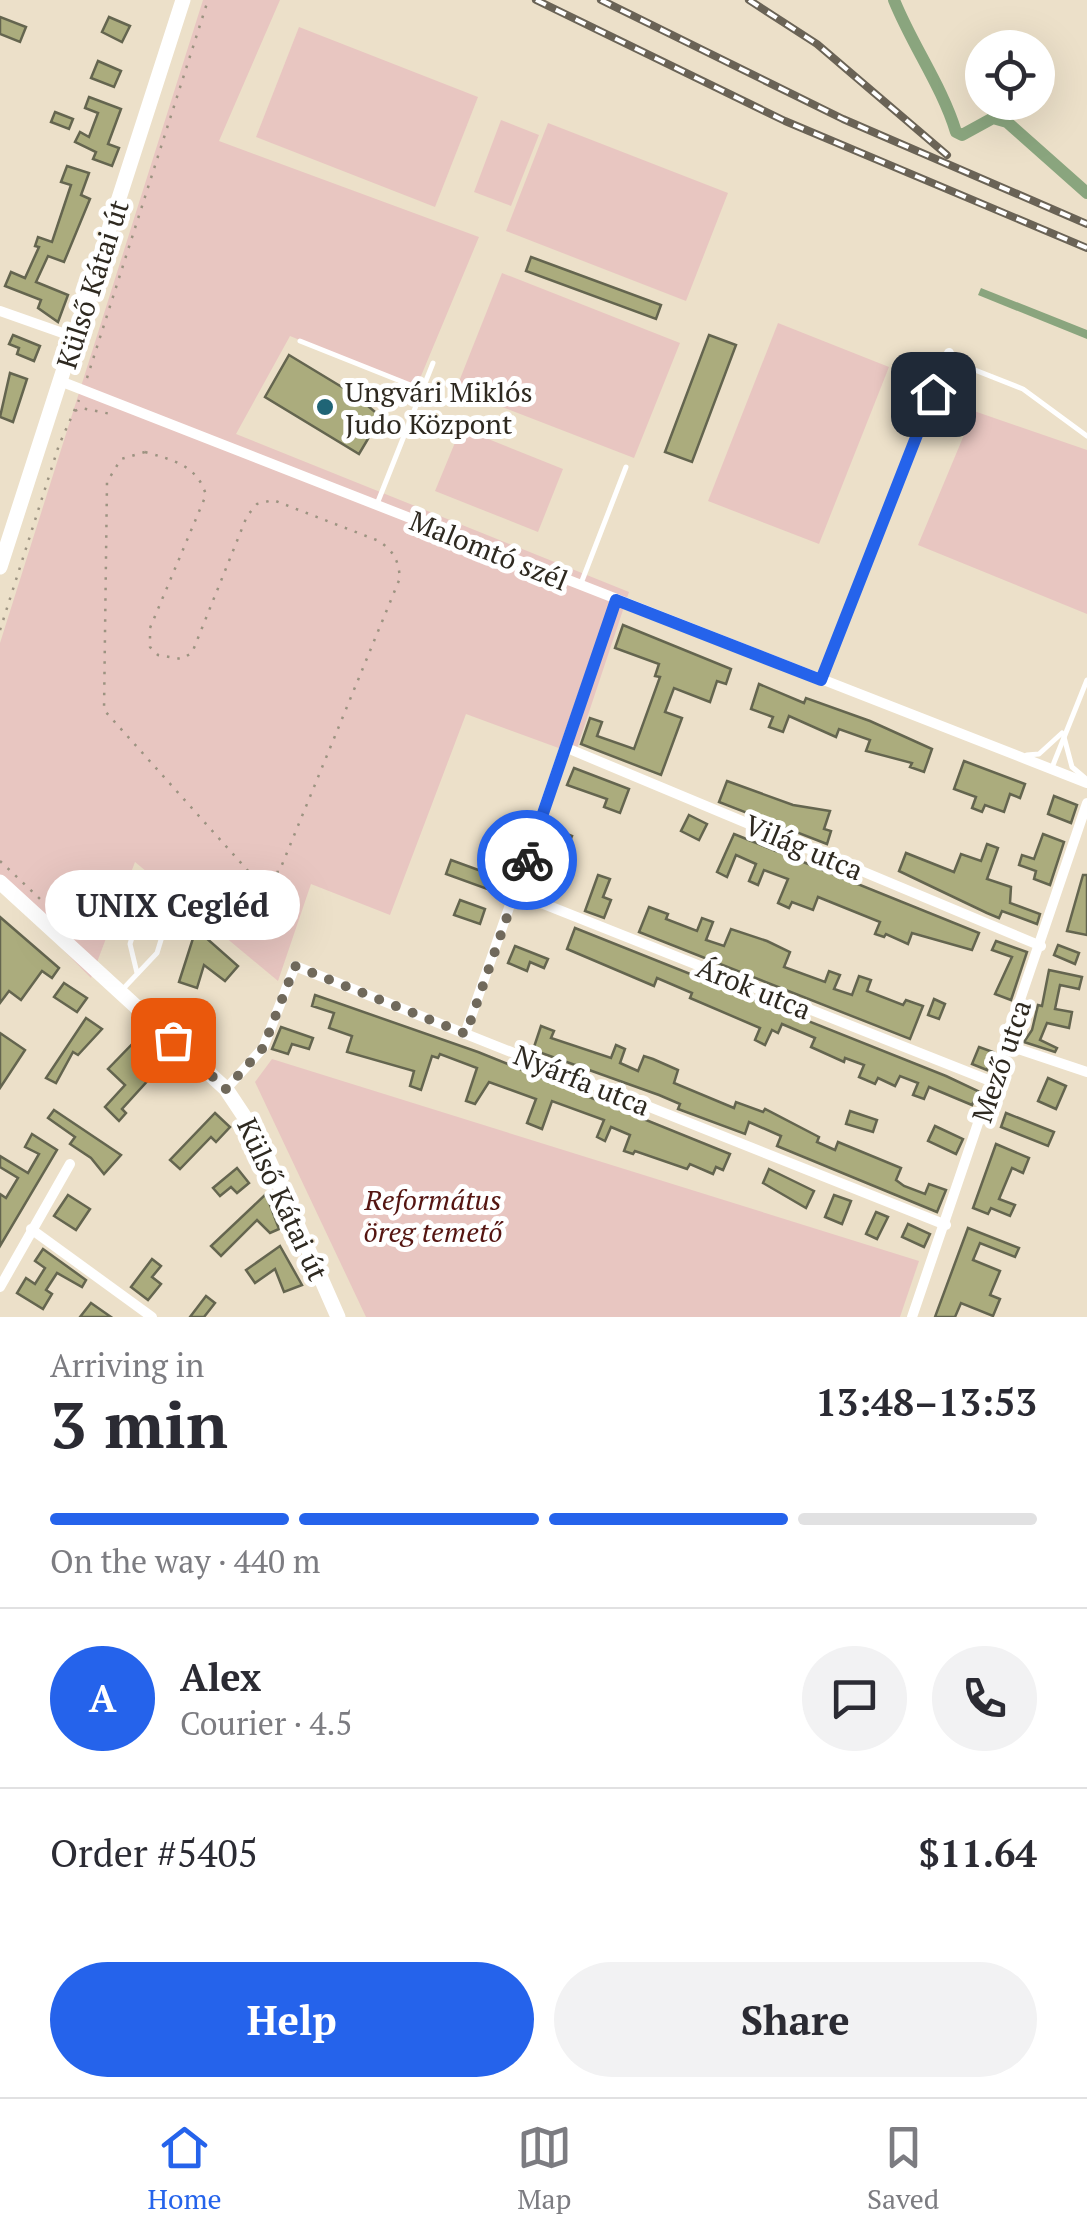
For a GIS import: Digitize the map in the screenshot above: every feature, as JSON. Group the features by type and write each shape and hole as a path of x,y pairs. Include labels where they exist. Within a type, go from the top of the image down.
{"main road":[{"name":"Külső Kátai út","path":"0,567 183,0"},
{"name":"Külső Kátai út","path":"0,882 226,1089 260,1140 338,1317"}],"street":[{"path":"0,311 74,338"},
{"path":"821,680 948,356"},
{"name":"Malomtó szél","path":"60,381 1087,781"},
{"path":"466,1034 616,600"},
{"name":"Világ utca","path":"566,748 1041,946"},
{"name":"Mező utca","path":"912,1317 1087,803"},
{"name":"Árok utca","path":"516,893 993,1082"},
{"name":"Nyárfa utca","path":"226,1089 263,1048 295,966 946,1225"},
{"path":"1006,1045 1087,1072"},
{"path":"0,1287 70,1164"},
{"path":"31,1229 152,1317"}],"lane":[{"path":"300,341 422,390"},
{"path":"948,356 1023,389 1087,436"},
{"path":"376,506 434,363"},
{"path":"580,586 626,467"},
{"path":"1051,770 1087,680"},
{"path":"1010,754 1039,754 1064,731"},
{"path":"1064,731 1064,749 1072,767 1087,781"},
{"path":"120,992 157,952 164,930 137,921 130,944 137,973"}],"path":[{"path":"0,630 59,444 83,390 208,0"},
{"path":"145,452 182,462 202,479 206,495 150,628 150,646 158,654 182,659 192,653 247,516 257,504 273,500 379,541 393,552 398,564 400,578 279,872 250,872 104,710 107,482 120,459 145,452"}],"green space":[{"path":"203,0 280,0 219,141 479,237 416,388 290,336 236,434 629,592 575,754 466,714 390,915 311,884 278,981 135,862 91,978 0,886 0,643"},
{"path":"299,27 478,97 435,207 256,137"},
{"path":"501,120 539,135 511,206 474,192"},
{"path":"548,123 728,193 686,301 506,231"},
{"path":"502,273 680,343 634,458 456,389"},
{"path":"778,323 889,367 819,544 708,501"},
{"path":"974,411 1087,450 1087,614 918,545"},
{"path":"461,428 563,469 538,532 435,491"},
{"name":"Református öreg temető","path":"272,1059 919,1261 900,1317 366,1317 255,1082"}],"shaded area":[{"path":"981,288 1087,330 1087,339 978,295"}],"building":[{"path":"0,17 26,27 20,42 0,34"},
{"path":"109,17 130,26 122,42 102,32"},
{"path":"98,61 121,71 114,87 91,78"},
{"path":"89,97 121,109 108,144 119,148 112,166 93,159 96,152 75,142 80,132 89,137 98,113 85,108"},
{"path":"55,112 73,119 69,129 51,122"},
{"path":"67,166 89,173 81,195 90,199 64,262 48,256 36,282 68,295 58,322 38,308 41,300 5,286 11,272 25,278 39,247 35,246 38,237 52,242 71,185 61,182"},
{"path":"531,257 661,305 656,319 526,271"},
{"path":"13,335 40,346 34,361 17,354 19,348 9,344"},
{"path":"709,335 736,345 692,462 665,452"},
{"name":"Ungvári Miklós Judo Központ","path":"289,355 355,395 381,417 359,454 265,397"},
{"path":"10,373 27,379 13,422 0,417"},
{"path":"623,625 731,669 726,684 717,681 710,702 674,688 665,712 682,718 661,775 581,744 590,718 602,722 597,736 634,749 660,677 655,676 659,664 615,648"},
{"path":"759,684 804,703 806,698 870,721 932,749 924,772 910,767 912,763 866,751 870,740 839,729 836,737 789,716 783,732 769,727 773,717 751,709"},
{"path":"964,761 1025,784 1020,798 1010,794 1004,812 985,805 982,812 972,808 976,797 954,789"},
{"path":"574,768 629,789 620,813 604,807 607,799 567,785"},
{"path":"727,781 793,805 830,811 824,829 831,831 827,844 719,802"},
{"path":"1054,796 1077,805 1071,823 1048,814"},
{"path":"689,815 707,824 699,840 681,831"},
{"path":"554,829 572,836 547,896 530,889"},
{"path":"734,834 979,933 972,950 912,933 908,944 886,934 875,934 880,922 818,897 813,910 792,902 789,908 778,903 788,879 764,870 758,885 749,881 756,864 736,855 727,877 717,872"},
{"path":"1043,834 1064,842 1050,885 1034,879 1036,871 1019,865 1022,855 1034,859"},
{"path":"987,844 998,848 987,879 1011,887 1010,903 1040,914 1037,924 1002,911 999,918 899,871 906,853 954,872 961,854 981,861"},
{"path":"451,860 495,876 490,890 446,874"},
{"path":"598,875 610,879 603,897 611,900 604,918 585,911"},
{"path":"1083,875 1087,875 1087,935 1067,931"},
{"path":"460,900 485,909 480,924 454,915"},
{"path":"649,907 668,914 666,919 697,931 702,918 713,922 706,940 724,946 731,929 767,941 790,952 784,967 825,982 829,971 840,975 834,989 852,995 859,976 871,980 867,991 903,1005 906,1000 923,1006 910,1039 639,932"},
{"path":"0,917 59,968 52,978 42,971 21,1000 9,991 0,1003"},
{"path":"575,928 978,1091 972,1105 929,1087 924,1099 913,1095 918,1083 900,1076 895,1086 878,1078 875,1084 859,1077 864,1065 845,1058 844,1062 811,1047 815,1038 782,1024 778,1033 772,1030 765,1045 755,1040 760,1028 690,998 692,993 657,978 654,986 567,949"},
{"path":"196,929 238,966 225,981 204,965 197,988 179,982"},
{"path":"996,941 1027,952 1011,1000 995,994 1012,957 992,950"},
{"path":"1058,945 1079,953 1075,964 1054,955"},
{"path":"515,946 548,959 544,968 530,962 527,971 508,963"},
{"path":"1049,970 1082,977 1079,989 1060,985 1055,1009 1072,1012 1069,1028 1047,1023 1040,1040 1057,1048 1055,1052 1024,1042 1032,1030 1038,1005 1042,1006"},
{"path":"64,983 87,998 77,1012 54,997"},
{"path":"315,995 478,1052 730,1154 723,1170 716,1167 713,1174 690,1164 687,1169 635,1151 633,1154 624,1151 630,1135 611,1127 605,1141 597,1137 604,1120 552,1101 542,1129 527,1123 536,1099 489,1082 475,1104 466,1101 477,1068 440,1054 438,1058 432,1056 421,1090 410,1086 414,1071 347,1052 352,1036 329,1028 334,1013 312,1006"},
{"path":"934,999 945,1004 939,1019 928,1015"},
{"path":"86,1018 102,1029 78,1055 73,1052 56,1083 46,1078"},
{"path":"541,1026 554,1031 551,1038 611,1058 616,1045 625,1049 620,1063 638,1071 644,1056 653,1059 678,1070 674,1083 734,1108 736,1102 763,1112 765,1109 819,1137 817,1142 835,1150 838,1142 901,1168 896,1180 904,1186 925,1194 929,1184 946,1190 937,1212 777,1146 781,1136 749,1122 745,1134 678,1109 680,1104 659,1095 533,1050"},
{"path":"281,1027 313,1038 309,1049 292,1044 288,1054 272,1049"},
{"path":"0,1033 25,1050 0,1088"},
{"path":"140,1036 149,1045 144,1050 161,1066 122,1109 126,1113 119,1121 105,1107 125,1085 108,1069"},
{"path":"979,1047 993,1052 987,1070 972,1064"},
{"path":"1048,1078 1066,1086 1056,1109 1038,1101"},
{"path":"54,1110 121,1155 104,1174 91,1158 70,1144 75,1137 48,1118"},
{"path":"850,1111 877,1120 873,1132 846,1124"},
{"path":"215,1113 230,1127 216,1142 211,1137 180,1169 170,1160"},
{"path":"1006,1113 1054,1132 1048,1146 1001,1127"},
{"path":"935,1126 963,1139 956,1154 928,1141"},
{"path":"32,1134 57,1150 0,1246 0,1194 6,1198 18,1178 0,1167 0,1156 28,1173 39,1154 25,1147"},
{"path":"996,1144 1029,1158 1023,1173 1012,1168 999,1199 1015,1205 1010,1216 991,1208 988,1214 973,1208"},
{"path":"237,1168 249,1183 237,1193 231,1187 220,1196 213,1188"},
{"path":"769,1169 814,1191 806,1208 763,1183"},
{"path":"266,1194 279,1229 270,1233 257,1220 221,1256 211,1246"},
{"path":"68,1195 90,1209 76,1230 54,1216"},
{"path":"834,1195 851,1201 842,1224 825,1217"},
{"path":"876,1212 888,1217 877,1239 866,1234"},
{"path":"908,1224 930,1234 924,1247 902,1237"},
{"path":"968,1228 1019,1248 1015,1257 980,1243 973,1260 1000,1271 990,1295 1000,1299 993,1316 961,1303 955,1317 935,1317"},
{"path":"280,1246 302,1285 284,1292 275,1269 255,1283 246,1270"},
{"path":"43,1249 86,1280 82,1287 57,1273 46,1290 52,1294 43,1309 17,1293 26,1278 35,1284 45,1268 35,1261"},
{"path":"152,1259 161,1266 152,1277 161,1284 148,1300 131,1287"},
{"path":"206,1296 215,1303 204,1317 190,1317"},
{"path":"91,1303 111,1317 80,1317"}],"waterway":[{"path":"894,0 956,132 962,135 993,118 1007,122 1087,193"}],"railway":[{"path":"536,0 785,121 1087,248"},
{"path":"601,0 843,119 1087,224"},
{"path":"749,0 817,44 947,155"}],"way so far":[{"path":"173,1040 226,1089 263,1048 295,966 466,1034 527,860"}],"place":[{"name":"Ungvári Miklós Judo Központ","path":"325,407"},
{"name":"UNIX Cegléd","path":"173,1040"}],"route":[{"path":"527,860 616,600 821,680 933,394"}]}
